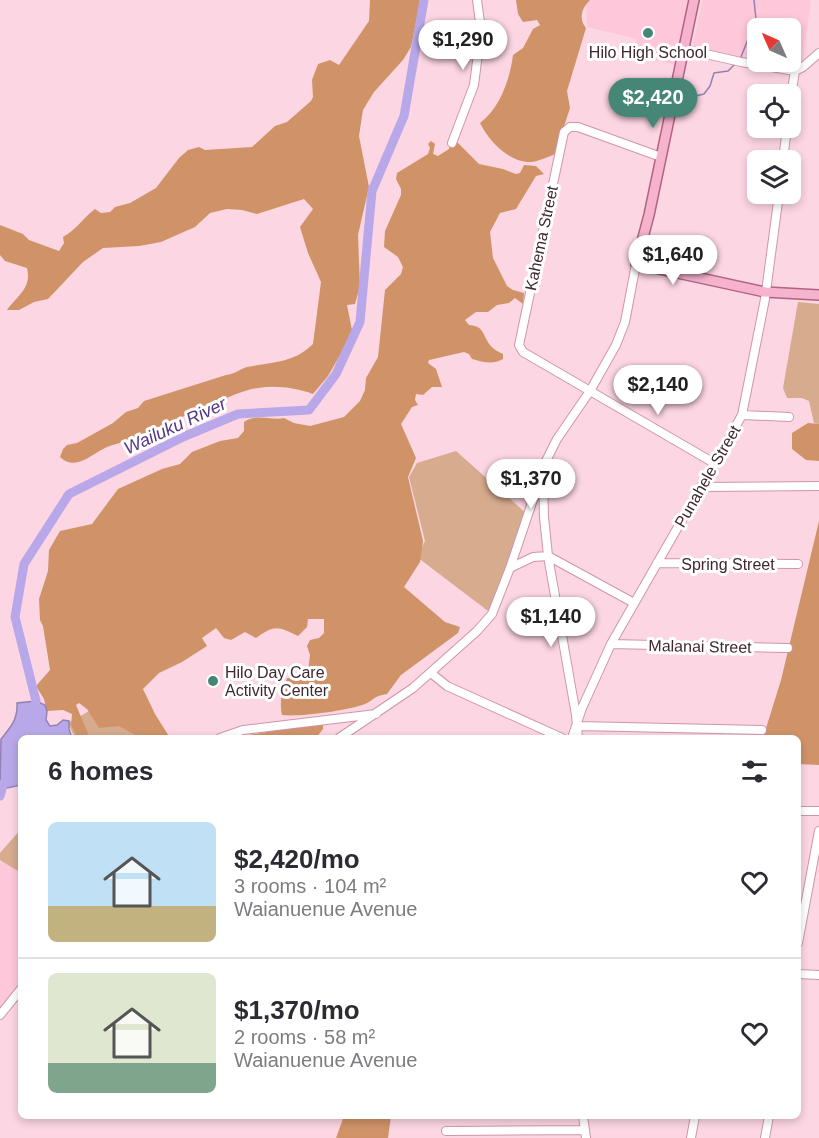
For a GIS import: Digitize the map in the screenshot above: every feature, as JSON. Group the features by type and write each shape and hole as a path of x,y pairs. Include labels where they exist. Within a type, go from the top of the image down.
{"main road":[{"path":"694,0 636,264 765,292 819,295"}],"street":[{"path":"452,143 474,85 481,30 477,0"},
{"path":"684,49 747,63"},
{"path":"801,67 819,53"},
{"name":"Kahema Street","path":"590,391 520,349 519,343 562,136 568,129 578,127 661,157"},
{"name":"Punahele Street","path":"573,735 591,687 611,644 742,415 765,292 778,204"},
{"path":"344,735 377,714 431,673 486,622 496,605 545,465 557,439 590,391 616,345 625,322 636,264"},
{"path":"590,391 714,463"},
{"path":"742,415 789,417"},
{"path":"545,465 542,480 548,556 578,735"},
{"path":"701,488 819,486"},
{"path":"510,568 533,557 548,556 634,603"},
{"name":"Spring Street","path":"657,563 798,564"},
{"name":"Malanai Street","path":"611,644 788,648"},
{"path":"431,673 447,686 555,735"},
{"path":"573,700 583,699 591,687"},
{"path":"229,735 243,730 377,714"},
{"path":"333,719 341,735"},
{"path":"577,726 762,730"},
{"path":"801,811 819,811"},
{"path":"801,927 819,831"},
{"path":"801,974 819,975"},
{"path":"0,1015 18,993"},
{"path":"446,1131 585,1134 583,1119"},
{"path":"691,1138 694,1119"},
{"path":"765,1138 768,1119"}],"shaded area":[{"path":"370,0 419,0 420,2 411,47 403,60 374,92 363,110 359,136 369,187 358,235 360,286 355,304 347,305 351,336 328,376 313,394 279,387 246,390 180,418 149,439 112,445 78,462 72,463 60,457 67,445 77,443 113,423 126,412 138,408 144,401 232,374 247,367 290,358 313,344 321,282 308,253 300,227 313,209 304,199 257,214 227,209 210,213 195,227 161,242 103,248 83,262 48,299 34,302 19,310 7,310 26,286 27,268 5,261 0,255 0,225 23,234 29,240 59,251 64,243 63,237 95,209 101,213 110,212 115,207 130,203 156,188 188,150 199,147 205,150 252,147 275,126 287,122 311,101 313,97 312,80 318,64 330,60 339,65 369,21"},
{"path":"516,0 590,0 582,13 582,21 586,28 567,91 570,108 555,154 532,162 515,159 501,150 494,144 480,123 493,109 503,92 513,55 523,48 533,29 540,25 537,20 523,22 518,14"},
{"name":"Hilo High School","path":"586,0 690,0 677,65 634,56 637,39 587,27"},
{"path":"703,0 811,0 802,65 801,18 747,18 747,61 701,52 693,44"},
{"path":"455,140 479,164 516,174 520,173 524,165 536,166 544,174 536,176 516,209 500,213 490,232 493,258 507,286 524,293 523,304 515,298 509,303 497,305 488,312 476,312 465,320 469,325 480,329 491,346 503,354 503,359 484,362 472,359 464,352 429,360 428,363 436,369 442,387 432,387 423,395 416,394 415,400 418,405 412,407 401,424 416,458 408,477 423,541 420,562 404,587 445,622 460,627 458,633 401,675 387,694 378,696 366,704 322,713 282,715 282,696 287,678 294,678 308,671 310,655 307,646 310,640 319,638 324,633 324,619 308,619 307,627 298,636 276,628 256,638 245,632 231,640 224,638 216,628 202,638 207,646 159,673 143,689 168,735 136,735 119,726 99,728 87,709 79,703 76,705 89,735 76,735 71,725 72,714 63,710 47,711 44,699 36,686 50,670 40,620 39,599 48,571 49,550 60,531 92,524 118,489 162,469 180,464 192,452 220,441 238,438 244,431 244,422 248,419 284,418 294,423 310,426 344,417 360,401 365,390 366,378 378,357 385,290 401,274 403,267 398,257 384,247 385,231 401,195 396,179 397,173 428,154 430,148 428,144 431,141 435,144 433,154 438,156 449,149 451,142"},
{"path":"798,302 819,304 819,424 814,423 809,401 802,398 787,398 783,388"},
{"path":"808,423 819,424 819,461 806,460 792,449 792,433"},
{"path":"456,451 527,514 492,614 417,557 425,541 409,477 417,463"},
{"path":"819,521 819,765 801,764 801,735 764,735 781,680"},
{"path":"135,685 168,735 74,735 68,723"},
{"path":"36,701 45,705 46,720 50,726 57,725 63,720 69,721 71,735 18,735 18,786 7,788 0,784 1,739 15,718 17,703"},
{"path":"323,724 323,729 318,735 249,735"},
{"path":"18,832 18,871 0,860 0,853"},
{"path":"4,859 18,871 18,986 0,1007 0,864"},
{"path":"343,1119 391,1119 388,1138 336,1138"}],"waterway":[{"name":"Wailuku River","path":"33,711 36,701 15,617 24,564 69,494 183,437 238,414 309,410 336,374 360,322 372,191 404,116 424,0"},
{"path":"741,57 756,19 754,0"},
{"path":"682,112 687,98 704,94 710,86 714,73 728,71 734,65"},
{"name":"Wailuku River","path":"0,796 8,776"}],"place":[{"name":"Hilo High School","path":"648,33"},
{"name":"Hilo Day Care Activity Center","path":"213,681"}]}
